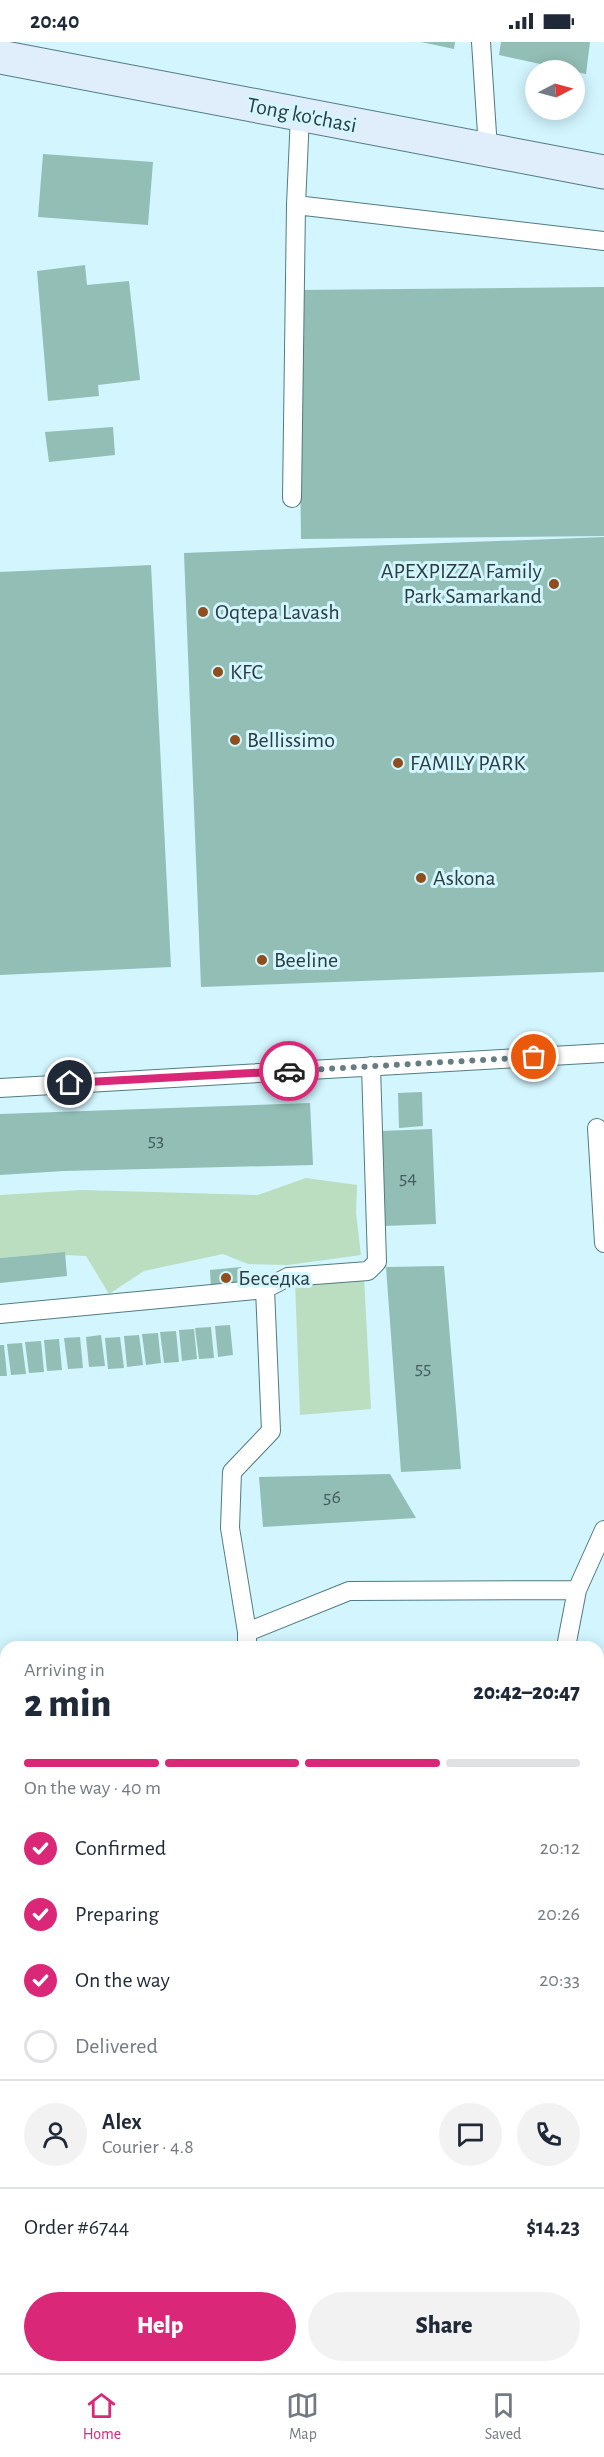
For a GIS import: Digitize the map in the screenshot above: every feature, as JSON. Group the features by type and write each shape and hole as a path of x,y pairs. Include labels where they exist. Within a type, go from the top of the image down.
{"main road":[{"name":"Tong ko'chasi","path":"0,57 604,172"}],"lane":[{"path":"481,42 488,149"},
{"path":"292,498 296,205 300,115"},
{"path":"296,205 604,241"},
{"path":"0,1088 604,1053"},
{"path":"0,1314 265,1289 288,1277 368,1271 377,1262 371,1066"},
{"path":"597,1128 604,1243"},
{"path":"265,1289 271,1431 232,1472 230,1528 247,1640 349,1591 577,1590"},
{"path":"567,1641 577,1590 604,1530"}],"green space":[{"path":"306,1178 357,1185 356,1213 361,1255 288,1265 248,1264 223,1254 144,1271 109,1294 86,1256 43,1254 0,1258 0,1195 82,1190 258,1195"},
{"path":"364,1277 371,1409 300,1415 295,1281"}],"building":[{"path":"421,42 455,42 454,49"},
{"path":"501,42 590,42 586,74 585,60 525,61 499,55"},
{"path":"43,154 153,162 148,225 38,217"},
{"path":"85,265 87,285 129,281 140,380 98,385 99,396 48,401 37,271"},
{"path":"604,287 604,536 301,539 298,290"},
{"path":"113,427 115,455 49,462 45,432"},
{"name":"FAMILY PARK","path":"604,537 604,972 201,987 184,553"},
{"path":"151,565 171,967 0,975 0,572"},
{"path":"422,1092 423,1126 399,1128 398,1093"},
{"path":"310,1103 313,1165 64,1171 0,1175 0,1114"},
{"path":"432,1129 436,1224 384,1226 381,1131"},
{"path":"65,1252 67,1276 0,1283 0,1258"},
{"path":"444,1266 461,1469 401,1472 386,1267"},
{"name":"Беседка","path":"241,1267 243,1286 211,1290 210,1270"},
{"path":"230,1325 233,1355 218,1357 215,1326"},
{"path":"211,1327 214,1358 199,1359 195,1328"},
{"path":"194,1329 197,1359 182,1361 179,1330"},
{"path":"176,1331 179,1362 164,1363 160,1332"},
{"path":"158,1333 161,1363 146,1365 142,1334"},
{"path":"101,1335 105,1366 89,1367 86,1337"},
{"path":"139,1335 143,1365 127,1367 124,1336"},
{"path":"80,1337 83,1368 68,1369 64,1338"},
{"path":"120,1337 124,1368 108,1369 105,1338"},
{"path":"59,1339 62,1370 47,1371 44,1340"},
{"path":"41,1341 44,1372 29,1373 25,1342"},
{"path":"22,1343 26,1374 11,1375 7,1344"},
{"path":"0,1345 4,1345 7,1376 0,1376"},
{"path":"390,1474 416,1518 263,1527 259,1477"}],"way so far":[{"path":"289,1071 534,1057"}],"place":[{"name":"APEXPIZZA Family Park Samarkand","path":"554,584"},
{"name":"Oqtepa Lavash","path":"203,612"},
{"name":"KFC","path":"218,672"},
{"name":"Bellissimo","path":"235,740"},
{"name":"FAMILY PARK","path":"398,763"},
{"name":"Askona","path":"421,878"},
{"name":"Beeline","path":"262,960"},
{"name":"Беседка","path":"226,1278"}],"route":[{"path":"70,1083 289,1071"}]}
